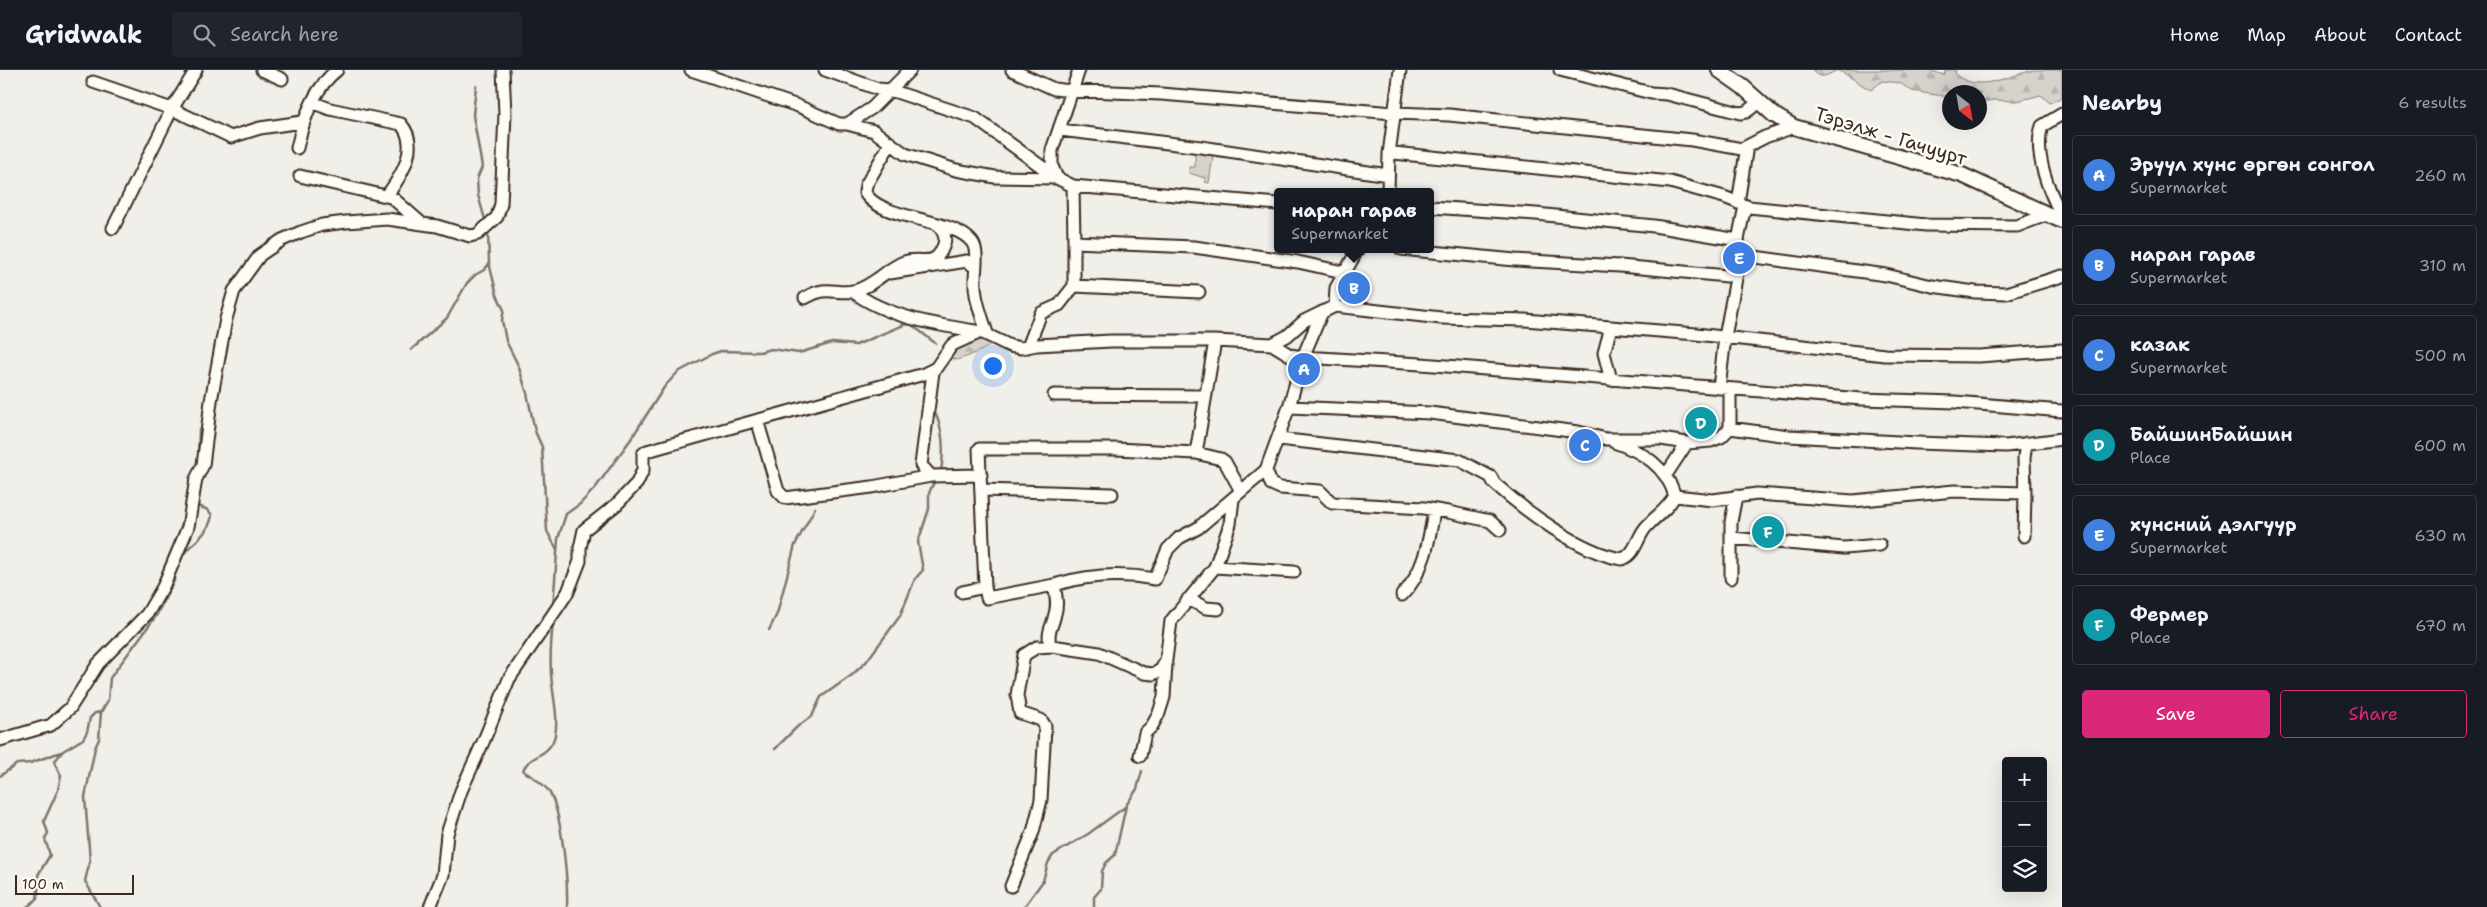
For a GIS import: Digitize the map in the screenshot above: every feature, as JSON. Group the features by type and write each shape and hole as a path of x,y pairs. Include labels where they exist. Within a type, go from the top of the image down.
{"main road":[{"name":"Тэрэлж - Гачуурт","path":"1719,70 1743,87 1758,102 1794,127 1962,175 2062,221"}],"street":[{"path":"113,228 172,109 196,70"},
{"path":"262,70 282,79"},
{"path":"298,148 302,122 325,80 337,70"},
{"path":"0,740 52,725 70,708 98,664 147,614 163,587 188,527 196,479 203,465 211,401 226,319 234,291 247,271 260,255 282,240 322,225 387,219 420,223 470,236 478,234 497,216 501,204 504,114 503,70"},
{"path":"691,70 798,106 839,124 848,124 874,131 905,154 956,170 995,177 1057,178"},
{"path":"825,70 878,89 890,90 975,118 1057,178 1073,186 1274,204"},
{"path":"848,124 872,108 910,70"},
{"path":"1012,70 1054,89 1071,91 1170,94 1394,113 1449,114 1692,140 1742,149 1794,127"},
{"path":"1057,178 1052,166 1052,150 1079,70"},
{"path":"1388,188 1389,154 1400,70"},
{"path":"1560,70 1651,93 1667,94 1740,113 1746,112 1758,102"},
{"path":"93,82 172,109 231,137 260,128 302,122"},
{"path":"314,103 330,109 401,124 404,128 410,152 402,172 388,194 390,197"},
{"path":"2062,114 2042,126 2039,144 2041,165 2062,216"},
{"path":"1060,130 1201,147 1388,175"},
{"path":"890,144 866,185 865,193 876,204 952,230 973,243 976,251 975,287 984,333"},
{"path":"1730,428 1724,389 1725,337 1740,255 1738,240 1747,146"},
{"path":"1389,154 1670,182 1741,204 1926,224 2017,226 2046,215"},
{"path":"300,176 390,197 402,204 420,223"},
{"path":"1028,347 1041,313 1059,305 1074,286 1073,186"},
{"path":"1434,207 1536,214 1654,226 1738,240"},
{"path":"805,298 830,290 852,291 867,286 888,273 898,264 909,260 935,259 940,254 945,242 945,235 939,226"},
{"path":"1074,242 1194,247 1298,262 1343,272"},
{"path":"1434,252 1505,260 1620,266 1727,276 1737,273"},
{"path":"1335,306 1336,288 1343,272 1355,253"},
{"path":"1740,255 1886,275 1932,286 1976,292 2006,292 2062,276"},
{"path":"888,273 967,261 975,267"},
{"path":"1074,286 1199,292"},
{"path":"852,291 891,310 929,323 984,333 1010,346 1028,347 1111,341 1215,341 1272,344 1290,355 1303,357 1421,364 1724,389 2062,411"},
{"path":"1272,344 1287,336 1304,321 1335,306 1440,318 1526,320 1725,337 1885,355 1980,356 2062,350"},
{"path":"1140,756 1145,733 1156,720 1164,697 1171,621 1215,567 1230,524 1237,495 1225,462 1221,458 1196,453 1116,449 979,449 987,598 1054,585 1072,579 1113,574 1155,579 1168,549 1179,538 1198,528 1237,495 1266,470 1289,407 1303,357 1322,312"},
{"path":"1611,327 1604,353 1611,380"},
{"path":"931,476 921,465 929,387 934,369 952,345 984,333"},
{"path":"1196,453 1215,341"},
{"path":"430,907 443,876 447,834 461,791 508,679 568,592 580,561 580,548 584,530 617,504 637,483 643,470 643,454 647,451 924,374 934,369"},
{"path":"1054,396 1205,396"},
{"path":"1289,407 1430,413 1578,432 1606,439 1650,458 1666,475 1675,496"},
{"path":"758,420 778,491 785,498 872,487 931,476 981,475"},
{"path":"1606,439 1661,439 1687,443 1711,441 1721,437 1730,428"},
{"path":"1730,428 1789,436 1906,443 2006,446 2062,439"},
{"path":"1278,439 1459,460 1491,477 1494,483 1537,518 1572,538 1622,559 1630,554 1646,526 1666,511 1675,496"},
{"path":"1666,475 1687,443"},
{"path":"2024,536 2024,458 2026,443"},
{"path":"1266,470 1271,484 1280,488 1320,491 1332,502 1424,508 1490,521 1500,530"},
{"path":"982,490 1112,494"},
{"path":"1675,496 1713,500 1757,494 1853,501 1954,491 2025,493"},
{"path":"1731,578 1731,538 1736,496"},
{"path":"1402,595 1411,586 1425,555 1434,511"},
{"path":"1731,538 1844,548 1880,546"},
{"path":"1215,567 1294,572"},
{"path":"1050,646 1048,628 1055,616 1056,607 1054,585"},
{"path":"962,592 985,587"},
{"path":"1188,599 1206,608 1218,609"},
{"path":"1010,886 1034,832 1041,800 1045,726 1041,720 1020,713 1017,695 1024,655 1037,647 1050,646 1099,653 1144,673 1153,674 1161,670 1166,660"}],"green space":[{"path":"1812,70 1837,70 1820,76"},
{"path":"1837,70 1929,70 1944,75 1946,70 1956,70 1955,74 1964,80 1973,83 1983,83 2034,70 2062,70 2062,97 2050,103 2041,95 2017,101 1987,101 1987,85 1942,85 1942,96 1912,91 1900,83 1882,81 1871,90"},
{"path":"1195,153 1213,156 1209,183 1205,182 1205,178 1189,173 1189,167 1195,167"},
{"path":"979,339 986,339 991,342 990,345 957,360 954,360 949,355 951,347"}],"waterway":[{"path":"476,86 473,115 482,167 477,179 478,195 486,223"},
{"path":"488,231 489,263 497,295 504,310 502,320 506,341 518,365 527,393 535,431 542,447 547,531 557,550"},
{"path":"411,350 447,318 467,283 489,264"},
{"path":"553,607 558,539 566,514 580,504 596,487 631,439 665,386 678,372 721,351 760,352 771,349 799,353 832,343 856,345 906,324 912,325 935,343"},
{"path":"936,415 943,443 941,472"},
{"path":"198,464 199,430"},
{"path":"775,749 797,727 812,716 821,697 852,675 866,662 900,616 915,579 923,570 918,542 929,509 929,493 935,480"},
{"path":"181,557 204,533 210,522 212,515 208,510 198,506 197,502"},
{"path":"769,630 777,614 795,545 815,508"},
{"path":"100,907 85,881 90,861 85,797 95,748 99,739 101,712 108,700 110,678 156,616 174,581 175,571"},
{"path":"553,623 551,667 556,712 555,735 548,748 529,762 523,771 545,787 553,799 563,846 567,907"},
{"path":"27,907 37,899 38,875 50,855 45,839 48,833 44,821 58,790 61,775 54,762 63,751 83,739 87,732 90,718 95,713 101,712"},
{"path":"0,776 17,764 30,763 61,752"},
{"path":"1024,907 1043,881 1048,863 1053,855 1088,834 1125,807 1137,789 1142,771"},
{"path":"1094,907 1094,897 1101,889 1102,871 1106,863 1115,855 1126,806"}],"place":[{"name":"хүнсний дэлгүүр","path":"1739,258"},
{"name":"наран гарав","path":"1354,288"},
{"name":"Эрүүл хүнс өргөн сонгол","path":"1304,369"},
{"name":"БайшинБайшин","path":"1701,423"},
{"name":"казак","path":"1585,445"},
{"name":"Фермер","path":"1768,532"}]}
